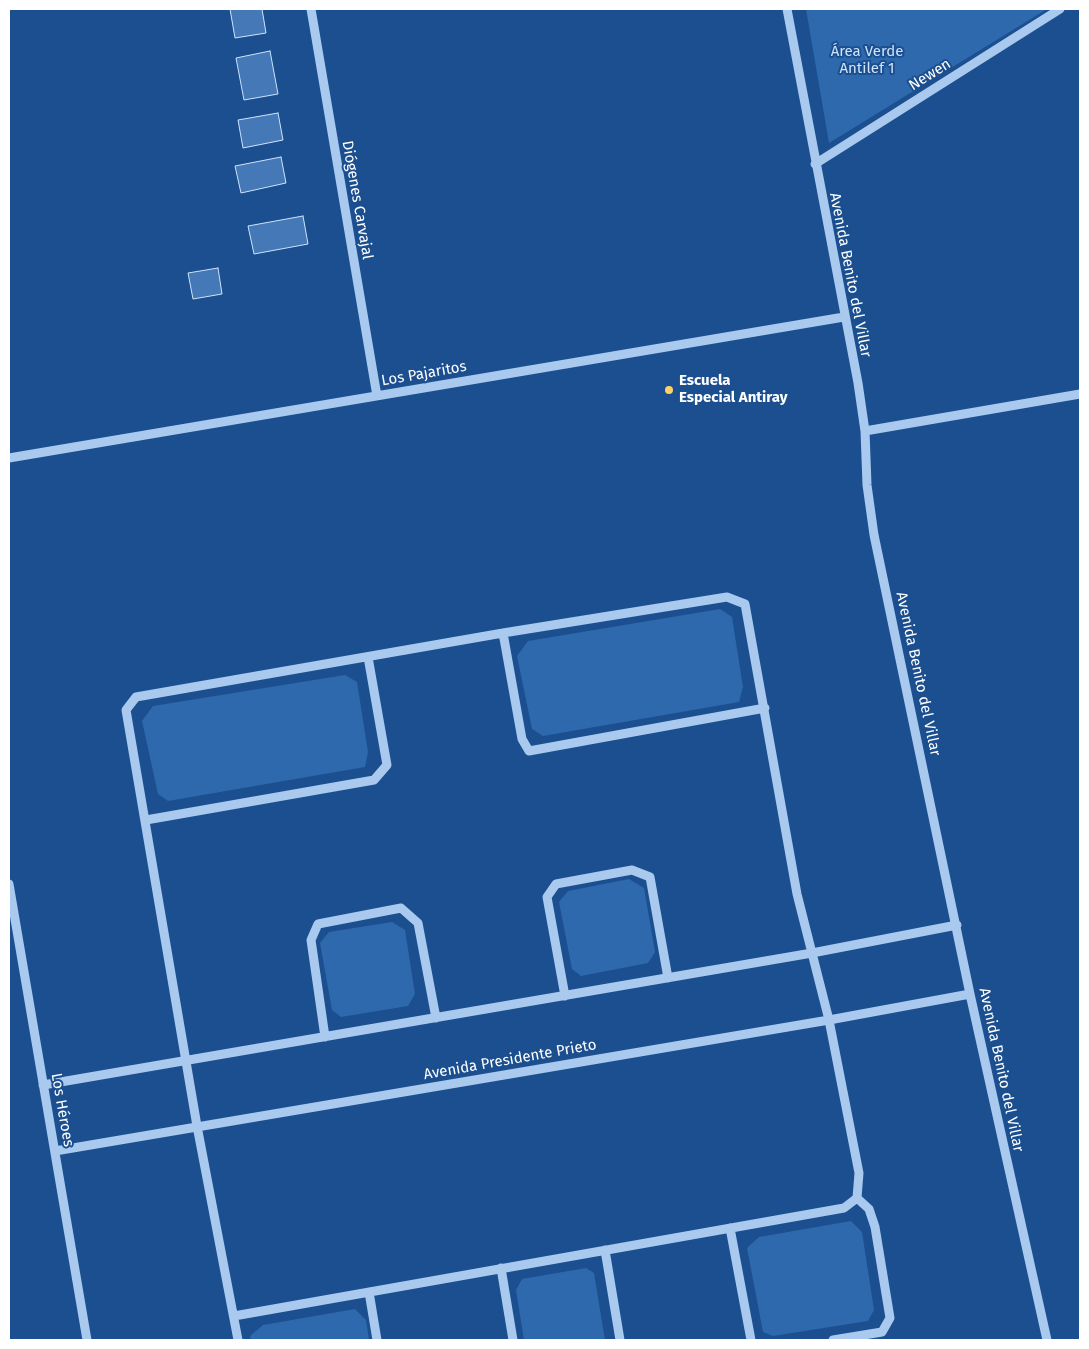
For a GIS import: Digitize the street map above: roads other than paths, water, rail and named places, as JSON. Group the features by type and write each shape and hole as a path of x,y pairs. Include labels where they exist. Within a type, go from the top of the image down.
{"street":[{"name":"Diógenes Carvajal","path":"310,9 377,396"},
{"name":"Avenida Benito del Villar","path":"787,9 865,431 868,485 874,535 958,925 970,994 1047,1340"},
{"name":"Newen","path":"815,164 1060,9"},
{"name":"Los Pajaritos","path":"9,458 844,317"},
{"path":"865,431 1080,394"},
{"path":"234,1316 844,1208 857,1198 859,1173 829,1020 797,894 745,604 727,597 503,633 136,697 126,710 197,1126 238,1340"},
{"path":"503,633 522,739 529,751 765,708"},
{"path":"146,820 374,780 387,765 368,657"},
{"path":"564,996 547,897 556,884 632,870 650,877 668,978"},
{"name":"Los Héroes","path":"9,884 87,1340"},
{"path":"326,1037 311,940 318,924 401,908 418,923 436,1018"},
{"path":"43,1085 812,953 958,925"},
{"name":"Avenida Presidente Prieto","path":"54,1151 829,1020 970,994"},
{"path":"834,1340 882,1332 890,1318 875,1227 868,1209 857,1198"},
{"path":"730,1228 751,1340"},
{"path":"605,1250 620,1340"},
{"path":"502,1268 514,1340"},
{"path":"369,1292 377,1340"}],"place":[{"name":"Escuela Especial Antiray","path":"669,390"}],"park label":[{"name":"Área Verde Antilef 1","path":"867,60"}]}
